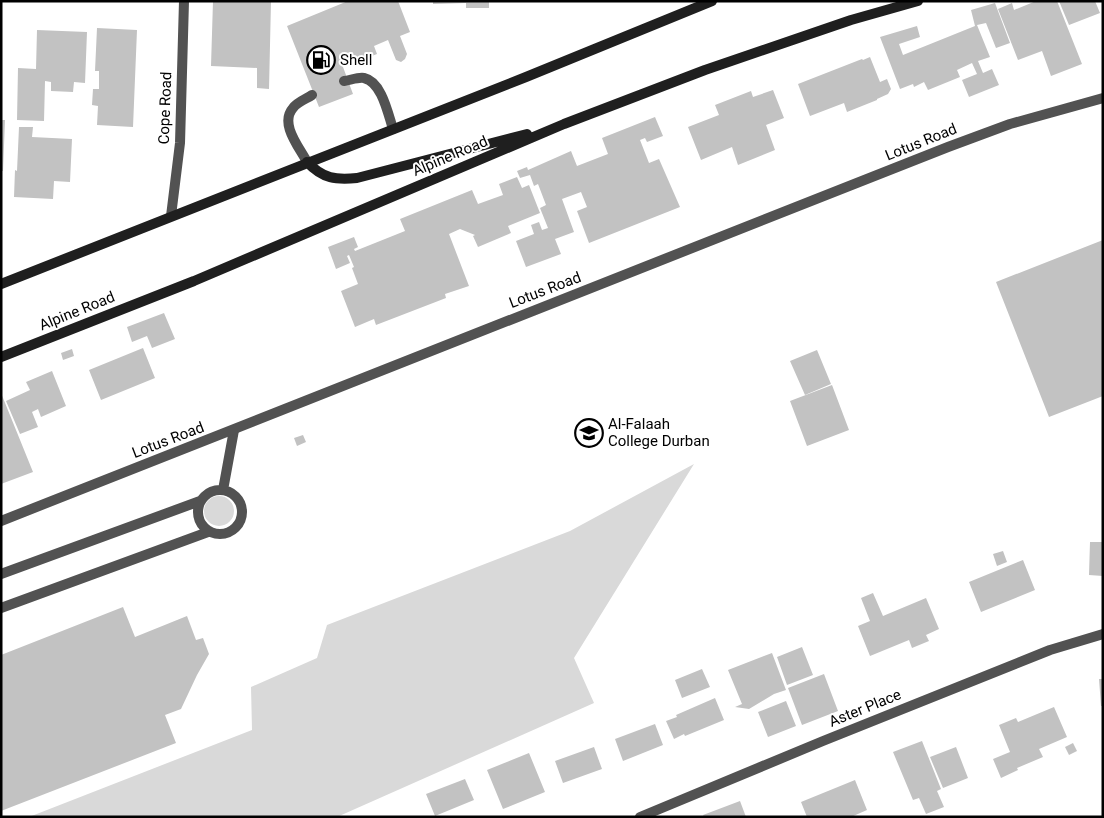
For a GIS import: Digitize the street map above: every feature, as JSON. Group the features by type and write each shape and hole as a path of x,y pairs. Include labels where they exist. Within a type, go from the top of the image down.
{"main road":[{"path":"1,284 526,78 712,1"},
{"name":"Alpine Road","path":"1,357 203,277 564,124 705,70 851,20 918,1"},
{"path":"308,162 317,172 328,177 357,178 564,124"}],"street":[{"name":"Cope Road","path":"171,216 180,143 184,1"},
{"path":"344,81 362,78 376,86 384,98 393,129"},
{"path":"308,162 290,132 288,123 289,114 293,108 312,95"},
{"name":"Lotus Road","path":"1,522 957,144 1010,124 1103,98"},
{"path":"223,490 234,430"},
{"path":"214,490 223,490 231,493 238,499 242,507 242,516 234,531 225,535 216,535 208,532 198,518 197,509 200,501 206,494 214,490"},
{"path":"1,574 200,501"},
{"path":"1,608 208,532"},
{"name":"Aster Place","path":"640,817 814,744 1050,650 1103,634"}],"shaded area":[{"path":"694,464 574,658 594,703 337,817 29,817 252,730 251,687 317,658 327,625 570,531"},
{"path":"219,496 230,500 234,511 230,522 219,526 208,522 204,511 208,500"}],"building":[{"path":"213,1 271,1 269,89 257,88 257,68 211,66"},
{"path":"348,1 398,1 410,32 400,36 407,54 401,62 396,60 388,40 374,46 377,54 343,67 353,94 319,107 287,26"},
{"path":"433,1 489,1 489,8 466,8 466,3 433,4"},
{"path":"1036,1 1057,1 1082,64 1051,76 1042,51 1018,60 998,9 1012,3 1014,10"},
{"path":"1059,1 1095,1 1100,13 1069,25"},
{"path":"995,3 1010,43 996,48 986,23 977,25 990,57 978,61 983,73 992,69 999,85 969,97 962,80 977,74 972,63 957,70 960,77 928,90 924,82 914,87 913,84 900,89 880,37 917,26 920,37 899,44 903,55 975,26 971,10"},
{"path":"97,28 137,30 133,127 97,125 98,106 92,105 93,89 99,89 99,71 95,71"},
{"path":"37,30 87,32 85,83 74,82 73,92 51,91 51,82 45,81 44,121 17,120 18,68 36,69"},
{"path":"870,57 880,82 887,79 891,89 888,94 847,112 844,103 810,116 798,84"},
{"path":"773,90 784,118 766,125 775,150 738,165 732,147 701,160 688,127 719,115 715,105 751,91 753,97"},
{"path":"655,117 663,136 647,142 645,138 640,140 649,163 659,159 680,207 589,243 577,211 587,207 581,192 562,199 574,232 555,239 561,254 526,267 516,241 534,234 531,225 539,222 542,230 548,228 540,208 546,205 538,184 534,186 530,175 520,178 517,171 527,167 528,170 571,151 577,166 608,154 602,138"},
{"path":"1,120 5,120 3,171 1,171"},
{"path":"19,127 33,127 32,137 72,139 70,182 54,181 53,199 14,197"},
{"path":"517,177 522,188 529,185 540,213 508,226 511,233 478,247 473,236 475,235 460,229 449,234 469,286 445,294 446,298 376,325 374,319 355,327 341,291 358,284 352,268 354,267 349,255 347,256 350,263 336,269 328,247 354,237 358,247 354,249 355,251 405,231 400,219 472,190 478,204 503,195 499,184"},
{"path":"1103,240 1103,396 1049,417 996,282"},
{"path":"164,313 175,339 152,348 147,336 132,342 127,327"},
{"path":"143,348 155,378 101,400 89,370"},
{"path":"72,349 74,356 63,360 61,353"},
{"path":"817,350 831,384 805,395 790,361"},
{"path":"52,371 66,406 41,417 38,409 32,412 38,427 20,434 6,401 30,390 26,382"},
{"path":"832,385 849,430 807,446 790,401"},
{"path":"1,393 33,472 1,484"},
{"path":"303,435 306,442 297,446 294,438"},
{"path":"1090,542 1103,542 1103,576 1089,575"},
{"path":"1003,551 1007,562 997,566 993,554"},
{"path":"1023,560 1035,590 981,612 969,582"},
{"path":"873,593 883,616 926,598 939,629 926,635 929,641 912,648 909,640 870,656 858,626 870,621 861,598"},
{"path":"123,607 135,637 187,616 196,640 203,638 209,654 181,709 165,715 176,743 1,811 1,655"},
{"path":"802,647 813,675 787,685 777,657"},
{"path":"772,653 786,690 774,694 749,709 735,707 742,704 728,670"},
{"path":"702,669 710,687 682,698 675,680"},
{"path":"824,674 838,711 802,725 788,688"},
{"path":"1099,679 1103,679 1103,706 1101,706"},
{"path":"715,698 724,720 674,739 666,721"},
{"path":"786,701 796,726 768,737 758,712"},
{"path":"1054,707 1067,737 1039,749 1043,757 1017,768 1018,770 1001,778 993,759 1010,752 999,725 1016,718 1018,722"},
{"path":"655,724 663,745 623,761 615,739"},
{"path":"922,741 941,789 937,791 944,807 926,814 919,798 913,800 893,752"},
{"path":"1073,743 1077,751 1069,755 1065,747"},
{"path":"594,747 602,769 563,783 555,761"},
{"path":"956,747 968,778 943,788 930,757"},
{"path":"529,753 545,792 503,809 487,770"},
{"path":"465,779 474,800 435,816 426,794"},
{"path":"855,780 867,810 851,817 807,817 801,802"},
{"path":"740,801 746,817 704,817 703,815"}],"place":[{"name":"Shell","path":"321,60"},
{"name":"Al-Falaah College Durban","path":"589,433"}]}
